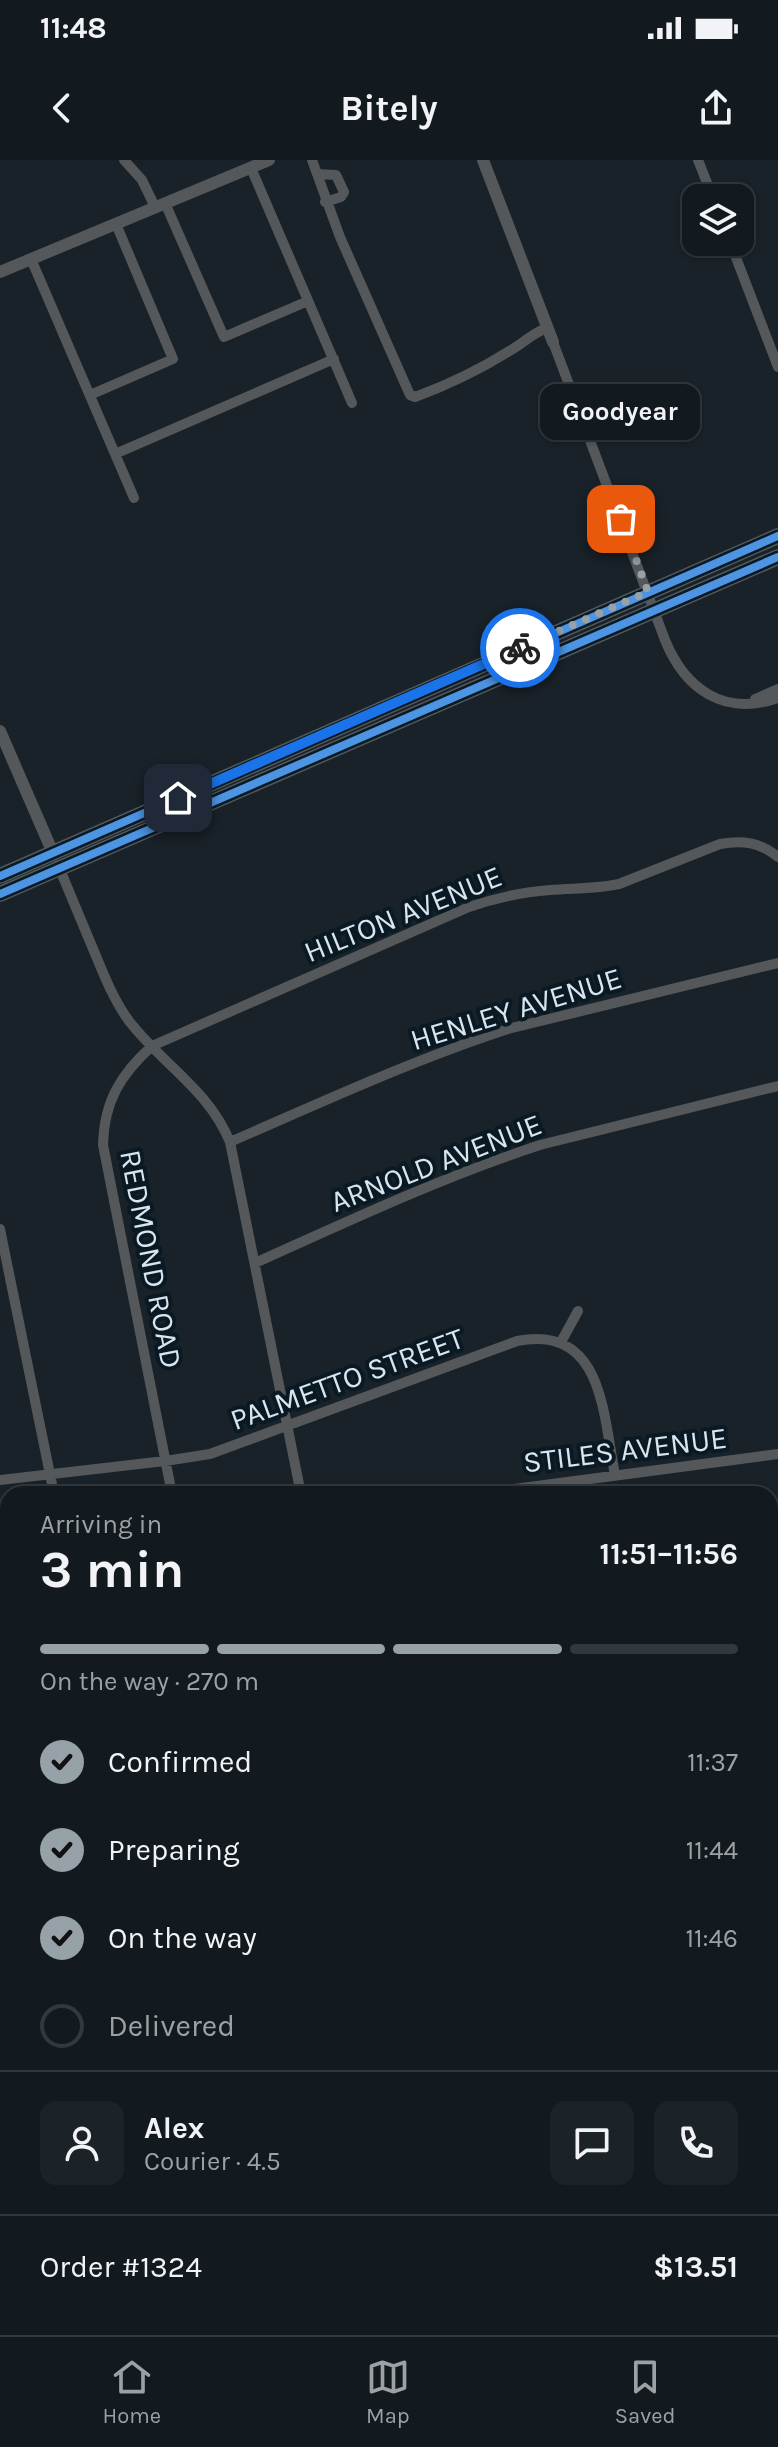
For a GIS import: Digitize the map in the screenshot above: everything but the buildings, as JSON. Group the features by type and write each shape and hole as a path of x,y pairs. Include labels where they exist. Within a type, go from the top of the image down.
{"main road":[{"path":"0,894 56,860 362,717 778,536"},
{"path":"0,876 56,860 285,770 778,557"},
{"path":"367,735 384,718 462,681 465,672"},
{"path":"285,770 291,762 306,753 355,729 362,717"}],"street":[{"path":"124,160 160,205 224,337 308,301"},
{"path":"0,272 269,160"},
{"path":"312,160 325,202 408,393 412,396 471,373 515,348 531,334 547,328"},
{"path":"483,160 670,652 685,677 709,695 741,703 778,698"},
{"path":"698,160 707,184"},
{"path":"251,168 352,403"},
{"path":"317,174 336,175 344,192 341,197 325,202"},
{"path":"90,395 173,359 116,224"},
{"path":"735,256 778,367"},
{"path":"31,259 134,498"},
{"path":"115,454 334,359"},
{"path":"741,703 778,689"},
{"path":"0,731 117,1001 130,1022 208,1102 230,1142 299,1486"},
{"name":"HILTON AVENUE","path":"152,1046 490,900 529,892 619,884 732,842 751,843 775,854"},
{"name":"HENLEY AVENUE","path":"230,1142 468,1042 508,1029 778,963"},
{"name":"REDMOND ROAD","path":"152,1046 128,1069 114,1095 106,1116 103,1145 170,1486"},
{"name":"ARNOLD AVENUE","path":"255,1263 503,1157 778,1086"},
{"path":"0,1229 52,1486"},
{"path":"578,1311 561,1342 575,1351 592,1372 615,1475"},
{"name":"PALMETTO STREET","path":"0,1480 165,1461 224,1450 517,1341 544,1338 561,1342"},
{"name":"STILES AVENUE","path":"535,1486 778,1454"}],"cycle path":[{"path":"0,876 778,536"},
{"path":"0,894 778,557"}],"way so far":[{"path":"520,648 648,592 621,519"}],"place":[{"name":"Goodyear","path":"621,519"}],"route":[{"path":"178,798 520,648"}]}
